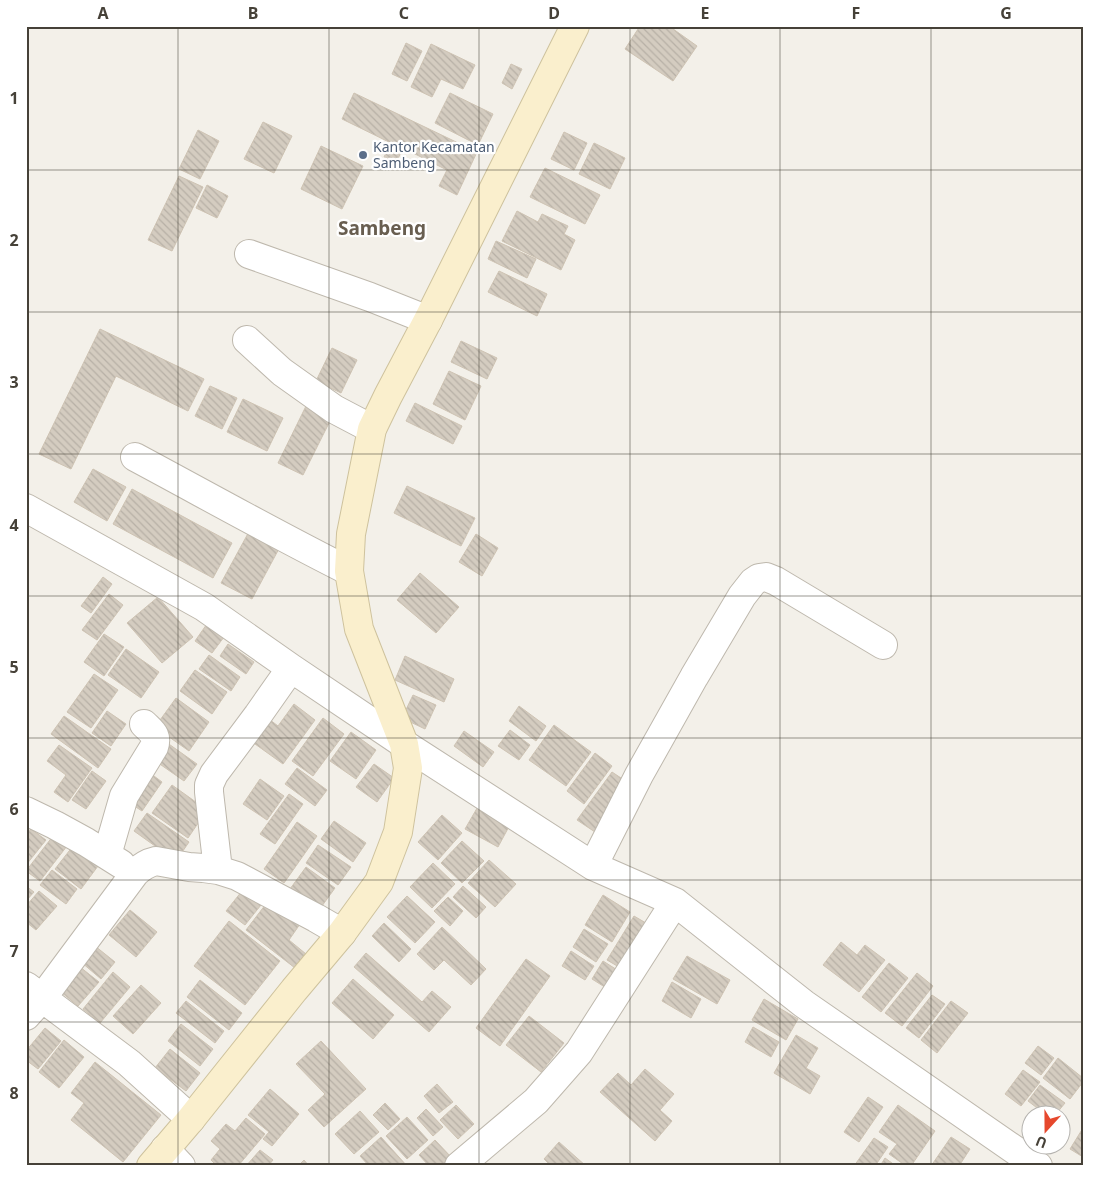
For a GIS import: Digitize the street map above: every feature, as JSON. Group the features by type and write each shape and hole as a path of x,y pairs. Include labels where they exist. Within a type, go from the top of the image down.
{"main road":[{"path":"165,1160 191,1119 342,933 379,882 398,832 408,768 404,744 359,629 349,571 351,534 372,429 575,26"}],"street":[{"path":"249,254 370,297 428,320"},
{"path":"247,340 282,372 334,409 372,429"},
{"path":"135,457 349,571"},
{"path":"26,508 204,607 404,744 593,866 674,902 804,1004 1038,1166"},
{"path":"593,866 648,758 742,596 753,582 759,578 766,577 776,581 883,645"},
{"path":"218,870 210,810 209,785 214,774 291,668"},
{"path":"107,856 124,796 156,741 154,734 144,724"},
{"path":"26,811 86,842 134,873"},
{"path":"191,1119 128,1064 32,1000 134,873 145,865 156,861 218,870 237,876 255,885 342,933"},
{"path":"459,1166 536,1101 579,1052 674,902"}],"building":[{"path":"640,26 669,26 697,46 673,81 625,49"},
{"path":"406,43 422,51 407,81 392,74"},
{"path":"431,44 475,65 463,89 441,79 432,97 411,87"},
{"path":"511,64 522,69 512,89 502,83"},
{"path":"354,93 477,152 457,195 439,186 447,170 403,148 396,163 384,157 391,143 342,119"},
{"path":"450,93 493,114 478,145 435,123"},
{"path":"263,122 292,136 274,173 244,159"},
{"path":"198,130 219,141 200,179 179,169"},
{"path":"564,132 587,143 574,170 551,159"},
{"path":"594,143 625,158 610,189 579,174"},
{"path":"321,146 363,166 342,209 301,189"},
{"path":"545,168 600,195 585,224 530,197"},
{"path":"179,176 203,187 172,251 148,240"},
{"path":"207,185 228,196 217,218 196,208"},
{"path":"517,211 538,222 542,214 568,226 564,234 575,240 561,270 502,241"},
{"path":"496,241 536,259 527,278 488,259"},
{"path":"499,271 547,294 537,316 488,292"},
{"path":"100,329 204,379 188,411 116,376 71,469 39,454"},
{"path":"461,341 497,358 487,379 451,362"},
{"path":"332,348 357,360 341,393 316,381"},
{"path":"449,371 481,386 465,420 433,404"},
{"path":"210,386 237,398 222,429 195,416"},
{"path":"243,399 283,418 267,451 227,432"},
{"path":"415,403 462,426 453,444 406,421"},
{"path":"307,404 332,417 303,475 278,463"},
{"path":"93,469 126,487 107,521 74,502"},
{"path":"407,486 475,518 461,546 394,513"},
{"path":"132,489 232,543 213,578 113,524"},
{"path":"251,528 281,545 252,599 221,583"},
{"path":"476,534 498,548 482,576 459,562"},
{"path":"420,573 459,607 436,633 397,600"},
{"path":"103,577 112,584 91,613 81,606"},
{"path":"109,594 123,605 97,640 82,630"},
{"path":"158,597 193,637 162,663 127,623"},
{"path":"209,621 227,633 212,653 195,641"},
{"path":"104,634 124,647 104,676 84,662"},
{"path":"228,644 254,662 246,674 220,656"},
{"path":"126,649 159,672 141,698 108,675"},
{"path":"209,655 240,677 231,691 199,669"},
{"path":"405,656 454,679 444,702 395,680"},
{"path":"195,670 227,692 212,714 180,691"},
{"path":"94,674 118,690 91,728 67,712"},
{"path":"413,695 436,705 425,729 402,718"},
{"path":"176,698 209,722 189,751 155,727"},
{"path":"294,704 315,720 283,764 248,739 265,716 278,726"},
{"path":"519,706 546,726 536,741 509,721"},
{"path":"107,711 126,724 111,746 92,733"},
{"path":"64,716 111,749 98,768 51,734"},
{"path":"323,718 344,734 313,776 292,761"},
{"path":"554,725 591,752 566,786 529,760"},
{"path":"510,730 530,745 519,760 498,746"},
{"path":"464,731 494,752 483,767 454,746"},
{"path":"351,732 376,750 356,779 330,761"},
{"path":"166,742 197,764 184,781 154,760"},
{"path":"59,745 92,768 68,802 54,792 66,775 47,761"},
{"path":"595,753 612,766 584,804 567,791"},
{"path":"374,764 394,778 377,802 356,787"},
{"path":"297,768 327,790 315,806 285,784"},
{"path":"146,770 162,782 142,811 125,800"},
{"path":"92,771 106,781 86,809 72,800"},
{"path":"612,772 630,784 595,832 577,820"},
{"path":"260,779 284,796 267,820 243,804"},
{"path":"172,785 207,810 188,838 152,813"},
{"path":"289,794 303,804 275,844 260,834"},
{"path":"480,803 512,821 498,847 465,829"},
{"path":"147,813 189,842 176,861 134,831"},
{"path":"442,815 462,833 438,860 418,842"},
{"path":"334,821 366,843 353,862 321,839"},
{"path":"297,822 317,836 284,883 264,869"},
{"path":"31,829 46,840 26,865 26,835"},
{"path":"53,836 67,846 40,881 26,871"},
{"path":"462,841 484,861 462,883 441,863"},
{"path":"318,845 351,867 338,885 306,863"},
{"path":"73,846 98,866 81,889 55,869"},
{"path":"489,860 516,884 495,907 468,883"},
{"path":"433,863 455,884 432,908 410,887"},
{"path":"306,867 335,888 319,910 290,889"},
{"path":"52,870 77,889 66,904 40,885"},
{"path":"26,886 34,892 26,901"},
{"path":"246,886 265,900 245,925 226,911"},
{"path":"463,886 486,907 476,918 453,897"},
{"path":"39,891 57,906 36,930 26,922 26,906"},
{"path":"603,895 630,912 612,942 585,925"},
{"path":"407,896 435,922 415,943 387,917"},
{"path":"448,897 463,911 450,926 434,911"},
{"path":"269,900 300,924 289,940 306,954 295,968 246,930"},
{"path":"130,910 157,932 136,957 109,935"},
{"path":"634,916 651,926 624,970 607,960"},
{"path":"229,921 280,961 245,1005 194,966"},
{"path":"384,923 411,949 399,962 372,936"},
{"path":"442,927 486,969 471,985 444,960 434,970 417,954"},
{"path":"584,929 608,944 596,962 573,947"},
{"path":"841,942 857,955 865,945 885,960 859,992 823,965"},
{"path":"95,946 115,962 101,979 81,962"},
{"path":"571,951 594,966 585,980 562,966"},
{"path":"366,953 422,1002 432,991 451,1007 429,1032 354,967"},
{"path":"687,956 730,980 717,1004 673,979"},
{"path":"526,959 550,976 500,1046 476,1028"},
{"path":"603,961 622,973 611,991 592,979"},
{"path":"75,963 99,982 78,1006 55,987"},
{"path":"889,963 908,978 881,1012 862,997"},
{"path":"113,972 130,987 100,1023 83,1009"},
{"path":"917,973 933,986 902,1026 885,1013"},
{"path":"353,979 394,1015 373,1039 332,1003"},
{"path":"200,980 242,1013 229,1030 187,997"},
{"path":"672,982 701,999 691,1018 662,1001"},
{"path":"141,985 161,1003 133,1034 113,1016"},
{"path":"932,995 945,1004 919,1038 906,1028"},
{"path":"764,999 798,1019 786,1040 752,1020"},
{"path":"186,1001 224,1031 215,1043 176,1013"},
{"path":"951,1001 968,1013 937,1053 921,1040"},
{"path":"529,1016 564,1043 541,1072 506,1045"},
{"path":"181,1024 213,1049 200,1066 168,1041"},
{"path":"753,1027 779,1042 771,1057 745,1042"},
{"path":"45,1028 61,1041 38,1069 26,1060 26,1051"},
{"path":"796,1035 818,1048 806,1068 820,1076 810,1094 774,1073"},
{"path":"64,1040 84,1057 59,1088 39,1072"},
{"path":"321,1041 366,1089 324,1127 308,1110 325,1094 296,1064"},
{"path":"1038,1046 1054,1058 1041,1075 1025,1063"},
{"path":"170,1049 200,1073 186,1091 155,1068"},
{"path":"1058,1058 1083,1078 1083,1082 1070,1099 1043,1078"},
{"path":"95,1062 161,1115 123,1162 71,1120 84,1103 71,1093"},
{"path":"645,1069 674,1094 660,1110 672,1121 655,1141 600,1092 618,1073 631,1085"},
{"path":"1023,1070 1040,1082 1021,1106 1005,1094"},
{"path":"437,1084 453,1102 439,1113 424,1096"},
{"path":"1040,1085 1065,1103 1032,1104 1028,1101"},
{"path":"270,1089 299,1114 272,1146 263,1139 269,1132 248,1115"},
{"path":"868,1097 883,1107 859,1142 844,1132"},
{"path":"385,1103 400,1119 388,1130 373,1115"},
{"path":"456,1105 474,1124 458,1139 440,1120"},
{"path":"898,1105 935,1131 911,1166 906,1166 889,1154 897,1144 879,1132"},
{"path":"426,1109 443,1127 433,1136 417,1118"},
{"path":"360,1111 379,1132 354,1154 335,1134"},
{"path":"407,1117 428,1140 407,1159 386,1136"},
{"path":"246,1118 265,1134 238,1166 217,1166 211,1160 220,1149 211,1141 226,1124 235,1131"},
{"path":"1083,1128 1083,1157 1072,1150 1072,1146"},
{"path":"381,1137 407,1166 369,1166 360,1156"},
{"path":"951,1137 970,1149 959,1166 931,1166"},
{"path":"874,1138 888,1147 875,1166 854,1166"},
{"path":"435,1140 452,1158 444,1166 429,1166 419,1155"},
{"path":"559,1142 586,1166 551,1166 544,1159"},
{"path":"260,1150 273,1160 268,1166 246,1166"},
{"path":"885,1158 896,1166 880,1166"},
{"path":"304,1160 309,1166 298,1166"}],"place":[{"name":"Kantor Kecamatan Sambeng","path":"363,155"}],"district":[{"name":"Sambeng","path":"382,228"}]}
